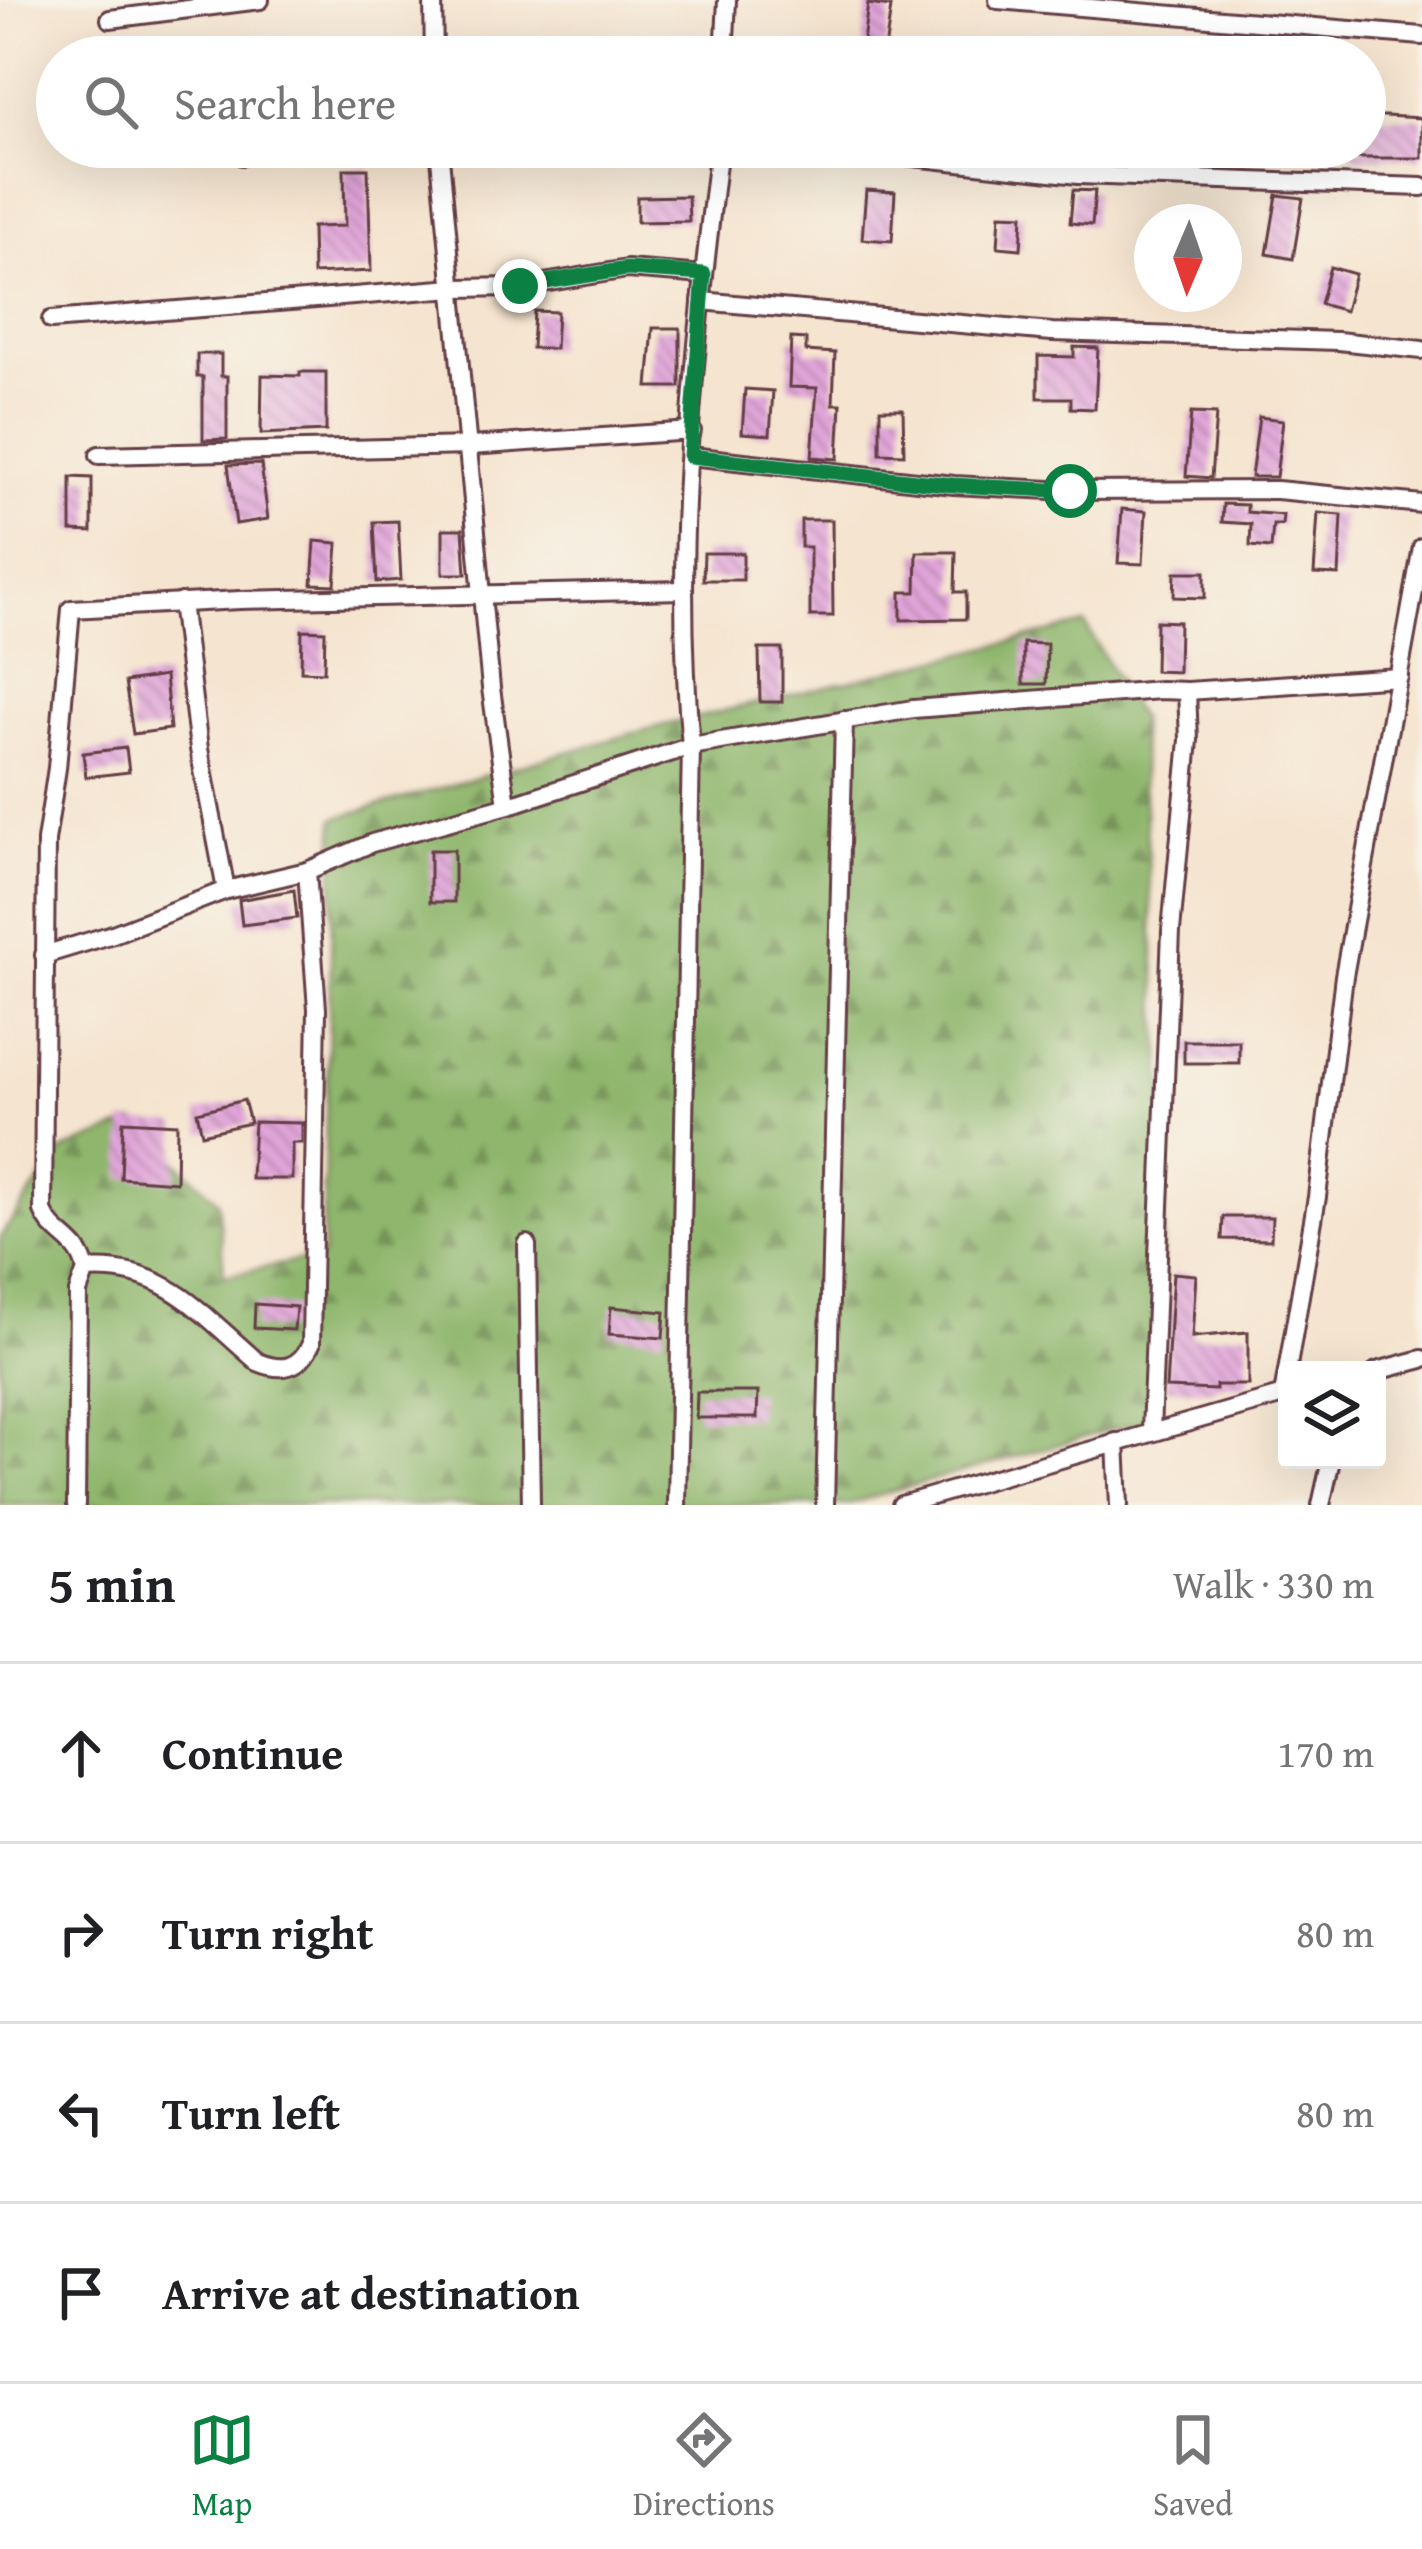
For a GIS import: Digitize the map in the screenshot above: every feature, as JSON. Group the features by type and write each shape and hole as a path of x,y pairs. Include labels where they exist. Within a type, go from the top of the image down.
{"street":[{"path":"110,19 260,0"},
{"path":"433,0 434,36"},
{"path":"725,36 728,0"},
{"path":"998,0 1422,36"},
{"path":"442,168 507,805"},
{"path":"677,1505 691,746 683,666 684,590 700,302 717,168"},
{"path":"1014,168 1078,175 1422,187"},
{"path":"51,320 520,286 627,269 704,274"},
{"path":"700,302 1052,332 1338,340 1422,350"},
{"path":"99,455 470,446 692,431"},
{"path":"690,456 953,485 1070,491 1277,490 1422,504"},
{"path":"1290,1361 1317,1197 1344,976 1422,547"},
{"path":"76,1505 78,1292 86,1270 77,1246 46,1220 43,1211 49,810 71,609 684,590"},
{"path":"182,602 199,748 226,890"},
{"path":"44,956 226,890 307,871 372,843 691,746 913,709 1399,677"},
{"path":"1151,1432 1171,931 1189,740 1187,691"},
{"path":"825,1505 844,720"},
{"path":"86,1270 136,1271 159,1280 258,1362 276,1370 293,1367 305,1357 311,1345 316,1009 307,871"},
{"path":"527,1244 531,1505"},
{"path":"1386,1369 1422,1359"},
{"path":"901,1505 956,1497 1116,1442 1278,1396"},
{"path":"1116,1442 1119,1505"},
{"path":"1321,1505 1328,1469"}],"green space":[{"path":"1085,624 1139,718 1165,1116 1159,1416 845,1505 0,1505 0,1237 62,1151 135,1122 218,1201 224,1276 322,1256 335,818 645,730"}],"building":[{"path":"868,4 891,7 887,36 864,36"},
{"path":"1386,116 1422,118 1422,158 1386,158"},
{"path":"344,169 368,169 371,271 313,274 312,227 345,226"},
{"path":"866,190 895,192 892,241 862,239"},
{"path":"1073,190 1095,191 1092,225 1070,223"},
{"path":"1277,195 1303,198 1293,259 1267,254"},
{"path":"688,196 689,221 637,222 637,197"},
{"path":"1000,214 1023,215 1021,249 998,247"},
{"path":"1330,267 1355,274 1345,311 1320,304"},
{"path":"534,311 557,312 555,349 532,348"},
{"path":"653,328 680,328 680,387 648,387"},
{"path":"791,338 806,339 806,351 835,353 833,404 841,404 838,459 812,457 817,388 789,387"},
{"path":"1074,347 1098,348 1095,409 1071,408 1071,398 1038,398 1038,356 1074,357"},
{"path":"197,354 221,354 221,376 227,376 227,439 203,440 203,377 197,377"},
{"path":"300,372 326,372 326,431 261,434 262,375 300,376"},
{"path":"745,389 773,391 770,435 742,433"},
{"path":"880,409 903,409 904,454 880,453"},
{"path":"1191,413 1216,414 1211,478 1186,476"},
{"path":"1259,417 1283,420 1276,477 1251,477"},
{"path":"261,464 268,519 236,524 228,465"},
{"path":"71,477 92,478 92,532 71,531"},
{"path":"1223,504 1283,515 1282,525 1273,525 1271,548 1250,546 1251,524 1222,522"},
{"path":"1122,509 1146,511 1143,564 1118,563"},
{"path":"1318,513 1342,515 1339,575 1314,574"},
{"path":"801,520 832,520 833,616 810,616 810,547 801,547"},
{"path":"398,521 401,580 377,582 374,522"},
{"path":"443,529 463,529 466,574 443,574"},
{"path":"315,541 338,543 335,585 312,584"},
{"path":"917,552 956,552 955,592 966,592 966,619 901,620 901,592 916,592"},
{"path":"704,553 743,553 743,580 703,580"},
{"path":"1175,572 1205,572 1205,598 1174,597"},
{"path":"1156,621 1179,622 1178,672 1155,671"},
{"path":"302,630 325,631 324,672 301,671"},
{"path":"1023,643 1047,644 1046,684 1023,684"},
{"path":"759,649 782,649 782,702 760,702"},
{"path":"165,676 170,729 133,734 125,682"},
{"path":"126,748 129,772 86,777 83,753"},
{"path":"430,850 454,850 454,902 430,902"},
{"path":"294,890 297,918 242,925 239,900"},
{"path":"1184,1041 1239,1041 1239,1063 1184,1063"},
{"path":"244,1100 250,1123 202,1134 197,1112"},
{"path":"123,1121 177,1124 176,1182 121,1178"},
{"path":"254,1122 302,1123 302,1143 292,1143 292,1179 251,1179"},
{"path":"1223,1217 1272,1217 1271,1240 1222,1239"},
{"path":"1173,1273 1196,1275 1192,1337 1248,1332 1248,1385 1216,1385 1216,1390 1166,1388"},
{"path":"255,1304 296,1307 294,1330 254,1328"},
{"path":"611,1307 665,1312 663,1338 609,1334"},
{"path":"697,1392 758,1392 757,1418 696,1418"}],"route":[{"path":"520,286 627,269 704,274 690,456 953,485 1070,491"}]}
